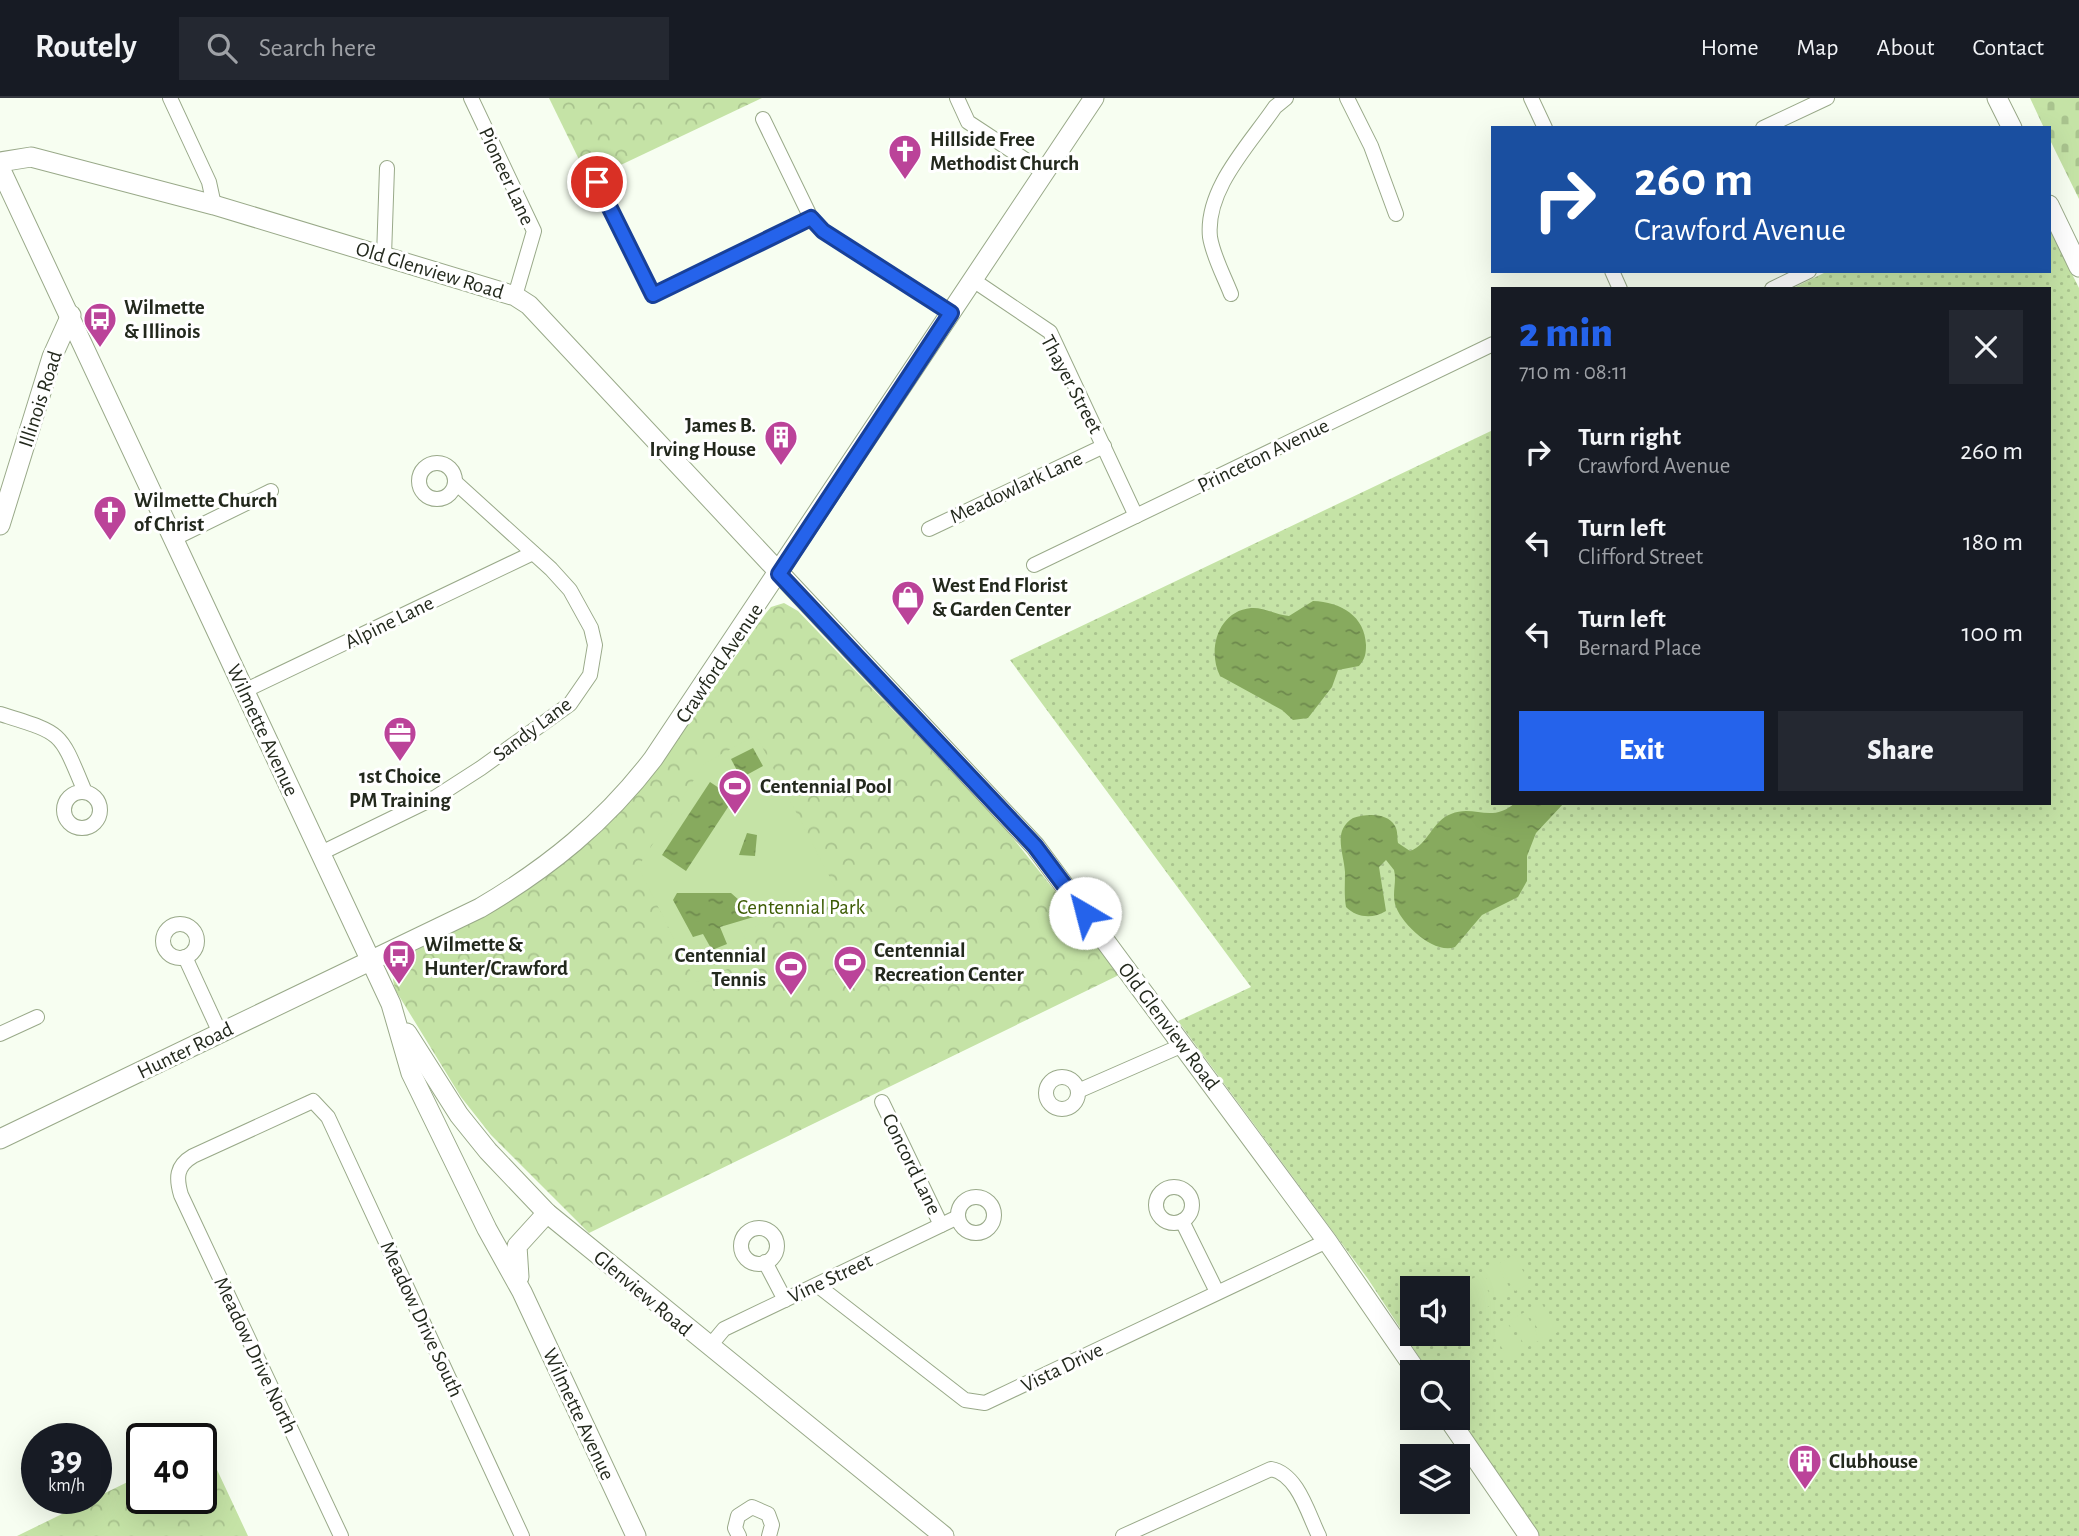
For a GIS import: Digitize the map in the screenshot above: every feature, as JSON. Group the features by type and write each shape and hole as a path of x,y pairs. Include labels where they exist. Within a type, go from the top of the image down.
{"street":[{"path":"170,98 209,182 214,205"},
{"name":"Pioneer Lane","path":"471,98 534,231 515,296"},
{"path":"957,98 968,122 1044,172"},
{"name":"Crawford Avenue","path":"371,961 492,901 578,842 629,790 779,574 1094,98"},
{"path":"1231,294 1210,238 1211,212 1222,184 1275,107 1286,98"},
{"path":"1347,98 1371,146 1396,214"},
{"path":"1531,98 1544,126"},
{"path":"1767,126 1827,98"},
{"path":"1997,98 2011,126"},
{"path":"763,119 811,218 823,231 951,313"},
{"name":"Old Glenview Road","path":"0,162 31,157 214,205 384,256 515,296 553,328 779,574 1035,846 1327,1241 1409,1360"},
{"name":"Wilmette Avenue","path":"0,168 391,1004 411,1073 487,1229 522,1292 632,1535"},
{"path":"384,256 387,168"},
{"path":"597,182 653,295 811,218"},
{"path":"2051,209 2079,267"},
{"path":"1776,287 1805,273"},
{"name":"Thayer Street","path":"973,280 1049,332 1136,516"},
{"name":"Illinois Road","path":"0,525 52,357 71,315"},
{"name":"Princeton Avenue","path":"1034,565 1491,345"},
{"name":"Meadowlark Lane","path":"929,529 1104,446"},
{"name":"Sandy Lane","path":"321,853 436,797 570,704 583,688 594,659 591,628 570,590 455,482"},
{"path":"173,540 271,491"},
{"name":"Alpine Lane","path":"244,691 533,553"},
{"path":"0,714 48,729 58,735 85,792"},
{"path":"185,957 220,1033"},
{"name":"Hunter Road","path":"0,1139 371,961"},
{"name":"Glenview Road","path":"391,1004 431,1075 458,1115 488,1152 547,1213 709,1348 944,1536"},
{"path":"0,1034 37,1017"},
{"path":"1078,1091 1183,1045"},
{"name":"Meadow Drive North","path":"319,1103 313,1101 300,1104 193,1156 185,1161 178,1172 181,1195 341,1536"},
{"name":"Concord Lane","path":"882,1102 942,1225"},
{"name":"Meadow Drive South","path":"319,1103 334,1130 522,1536"},
{"name":"Wilmette Avenue","path":"522,1292 517,1247 547,1213"},
{"name":"Vine Street","path":"709,1348 724,1329 958,1217"},
{"path":"1182,1221 1217,1292"},
{"name":"Vista Drive","path":"817,1285 965,1401 974,1403 993,1400 1327,1241"},
{"path":"765,1262 785,1300"},
{"path":"1456,1430 1528,1536"},
{"path":"1126,1535 1271,1469 1284,1473 1294,1484 1319,1536"},
{"path":"735,1535 738,1516 752,1507 764,1510 771,1519 769,1536"}],"green space":[{"path":"549,98 762,98 589,180"},
{"path":"2030,98 2079,98 2079,199 2051,142 2051,126 2043,126"},
{"path":"2051,232 2079,288 2079,1536 1537,1536 1467,1430 1470,1430 1470,1360 1421,1360 1412,1346 1470,1346 1470,1276 1400,1276 1400,1328 1368,1279 1178,1021 1251,987 1010,660 1491,431 1491,805 2051,805 2051,287 1795,287 1824,273 2051,273"},
{"name":"Centennial Park","path":"784,603 798,611 1000,822 1121,974 589,1233 491,1135 461,1097 396,991 393,971 405,956 522,894 588,841 670,748 766,613 771,607"},
{"name":"Centennial Pool","path":"756,735 837,891 742,932 754,958 696,982 638,867 704,764"},
{"path":"1514,1255 1530,1283 1515,1291 1499,1263"},
{"path":"1496,1263 1512,1292 1498,1300 1482,1271"},
{"path":"1479,1275 1495,1303 1480,1311 1470,1292 1470,1280"},
{"path":"1542,1304 1558,1332 1544,1340 1528,1312"},
{"path":"1525,1312 1540,1340 1526,1348 1510,1320"},
{"path":"1507,1322 1523,1350 1508,1359 1492,1330"},
{"path":"217,1470 248,1536 17,1536 62,1514 112,1514 112,1490 126,1483 126,1514 217,1514"}],"water":[{"path":"1313,601 1333,604 1350,612 1365,635 1365,654 1359,666 1338,670 1332,687 1308,718 1293,720 1282,710 1220,676 1216,666 1215,644 1223,624 1230,616 1240,611 1256,608 1289,616"},
{"path":"753,748 763,766 741,778 731,759"},
{"path":"710,782 734,798 686,871 662,855"},
{"path":"1512,805 1562,805 1536,833 1527,856 1527,881 1518,897 1482,915 1455,947 1447,948 1428,942 1404,920 1395,904 1394,870 1386,860 1379,867 1386,911 1365,916 1346,907 1341,836 1347,823 1353,818 1370,815 1387,818 1396,828 1398,843 1410,851 1421,844 1439,822 1451,814 1467,811 1490,813"},
{"path":"747,833 757,835 755,856 739,855"},
{"path":"677,893 731,893 757,916 720,927 727,944 712,950 703,934 693,937 673,900"}],"place":[{"name":"Hillside Free Methodist Church","path":"905,181"},
{"name":"Wilmette & Illinois","path":"100,349"},
{"name":"James B. Irving House","path":"781,467"},
{"name":"Wilmette Church of Christ","path":"110,542"},
{"name":"West End Florist & Garden Center","path":"908,627"},
{"name":"1st Choice PM Training","path":"400,763"},
{"name":"Centennial Pool","path":"735,816"},
{"name":"Wilmette & Hunter/Crawford","path":"399,986"},
{"name":"Centennial Recreation Center","path":"850,992"},
{"name":"Centennial Tennis","path":"791,997"},
{"name":"Clubhouse","path":"1805,1491"}],"route":[{"path":"597,182 653,295 811,218 823,231 951,313 779,574 1035,846 1085,913"}]}
